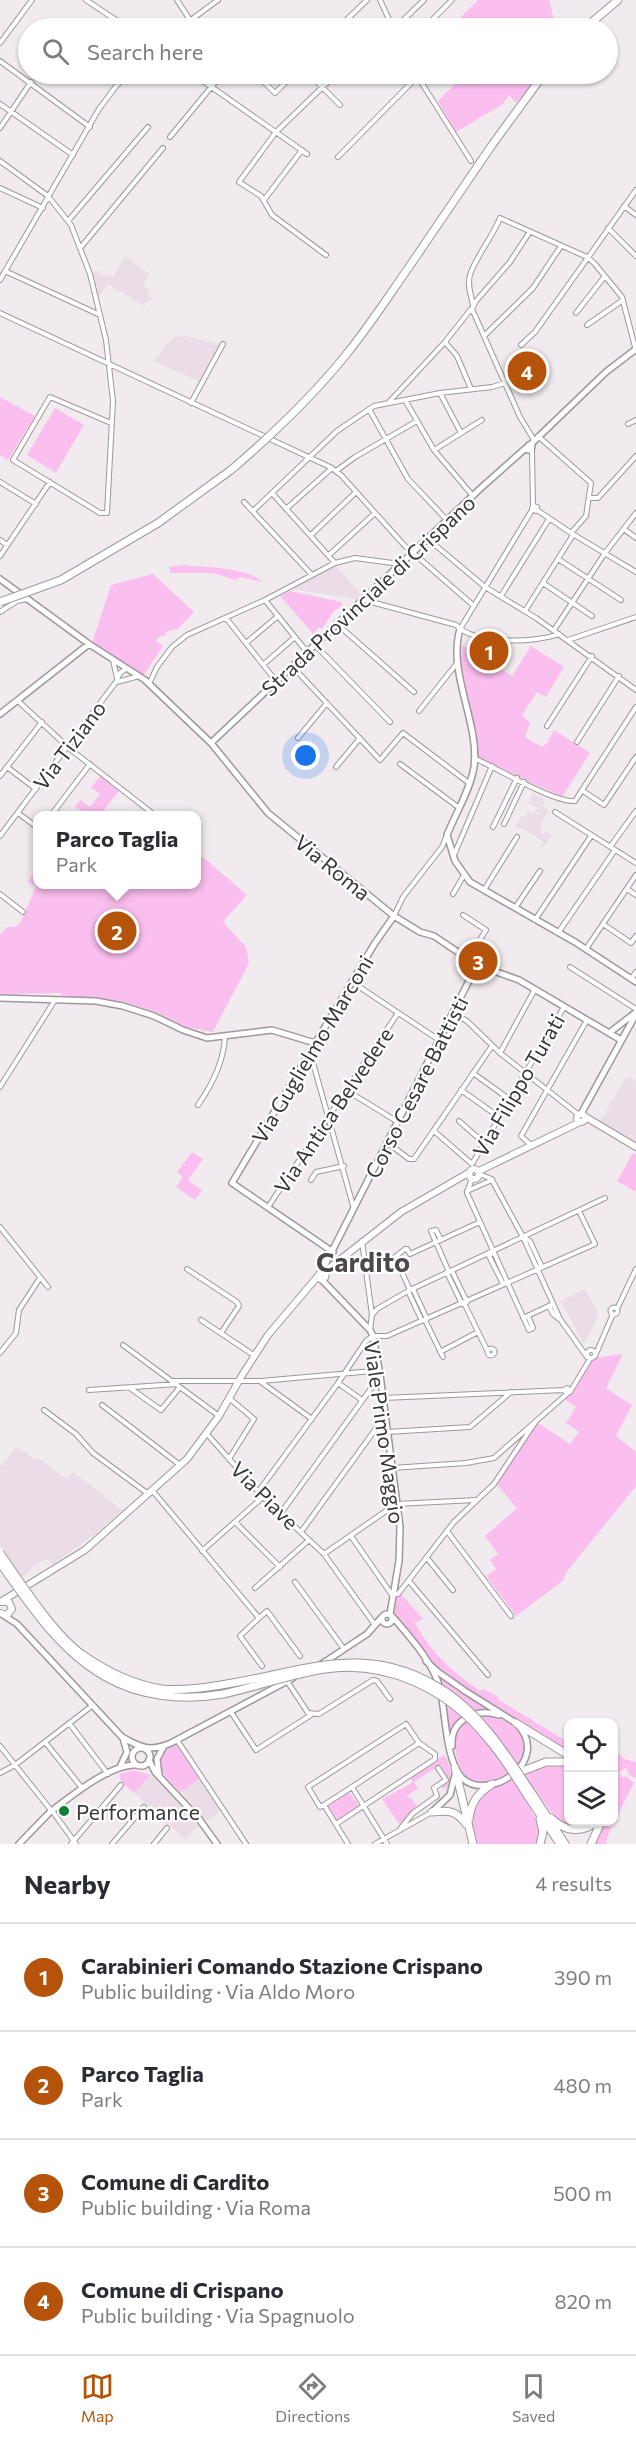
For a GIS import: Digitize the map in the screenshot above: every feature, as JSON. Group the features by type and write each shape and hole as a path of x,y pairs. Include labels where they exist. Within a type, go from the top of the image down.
{"highway":[{"path":"597,18 618,0"},
{"path":"1,608 61,580 158,523 231,470 293,414 321,384 375,317 536,84"},
{"path":"0,1553 20,1583 63,1637 81,1654 103,1668 131,1680 163,1689 197,1689 332,1662 350,1661 397,1669 430,1683 447,1693 493,1737 560,1844"},
{"path":"0,1563 44,1621 74,1654 105,1677 131,1688 165,1696 192,1698 241,1690 324,1669 359,1668 386,1672 429,1688 458,1708 488,1739 529,1794"},
{"path":"516,1723 564,1753"},
{"path":"515,1774 546,1762 564,1762"},
{"path":"455,1768 473,1844"},
{"path":"468,1827 473,1802 492,1784"},
{"path":"432,1812 451,1811 460,1816 468,1827"},
{"path":"540,1811 561,1826 571,1829 590,1826"},
{"path":"540,1811 543,1832 540,1844"},
{"path":"540,1811 566,1844"},
{"path":"591,1844 599,1826"}],"main road":[{"path":"1,1602 85,1550 180,1465 207,1434 268,1335 341,1257 401,1212 474,1172 581,1119 636,1147"},
{"path":"1,1614 8,1614 12,1609 17,1592"},
{"path":"1,1602 9,1602 12,1609"}],"street":[{"path":"19,18 32,0"},
{"path":"86,0 113,18"},
{"path":"94,5 98,0"},
{"path":"177,0 189,18"},
{"path":"193,18 218,0"},
{"path":"348,18 367,0"},
{"path":"380,0 388,18"},
{"path":"405,18 424,0"},
{"path":"434,18 452,0"},
{"path":"0,43 18,19"},
{"path":"0,61 18,73"},
{"path":"0,128 30,84"},
{"path":"34,84 90,127"},
{"path":"0,280 73,154 108,97 120,84"},
{"path":"208,84 307,154"},
{"path":"266,84 275,93 284,84"},
{"path":"320,84 340,105"},
{"path":"326,84 276,132 239,182 261,196 272,215 326,255"},
{"path":"338,157 408,84"},
{"path":"423,84 471,161"},
{"path":"170,137 211,86"},
{"path":"0,104 73,154"},
{"path":"68,221 148,127"},
{"path":"81,247 163,148"},
{"path":"264,200 302,150"},
{"path":"0,161 48,196 68,221 81,247 90,274 106,340 113,401 107,513 100,513 13,460 50,397 111,423"},
{"path":"0,188 43,208"},
{"path":"521,345 535,332 636,190"},
{"path":"624,206 636,215"},
{"path":"525,611 572,534 586,516 591,480 536,438 520,417 472,307 470,275 494,235 500,218 587,257 623,300 636,350"},
{"path":"608,228 636,256"},
{"path":"388,403 445,342 510,262 529,232"},
{"path":"484,336 533,288 561,246"},
{"path":"5,271 100,315"},
{"path":"576,313 605,276"},
{"path":"587,325 623,300"},
{"path":"0,313 334,470 413,553 474,606"},
{"path":"445,342 457,356 471,389"},
{"path":"191,402 223,344"},
{"name":"Strada Provinciale di Crispano","path":"211,743 447,520 530,447 536,438 606,372 636,350"},
{"path":"253,511 337,431 369,409 440,393 492,387 505,383"},
{"path":"440,393 461,433"},
{"path":"405,400 434,450 473,496"},
{"path":"369,409 408,478 447,520"},
{"path":"434,450 482,420"},
{"path":"628,424 636,420"},
{"path":"286,508 334,470 417,421"},
{"path":"394,916 404,897 442,847 469,783 474,756 459,662 458,638 460,629 534,508 530,447"},
{"path":"589,498 598,498 636,456"},
{"path":"0,482 36,504"},
{"path":"0,556 50,482"},
{"path":"311,535 356,492"},
{"path":"272,493 335,563"},
{"path":"244,502 312,575"},
{"path":"534,508 572,534 636,572"},
{"path":"329,555 375,513"},
{"path":"554,630 605,553 636,513"},
{"path":"501,596 549,519"},
{"path":"624,529 636,538"},
{"path":"428,539 485,587 560,634 636,690"},
{"path":"0,540 7,545"},
{"path":"144,680 154,672 180,640 266,600 335,563 355,558 401,564"},
{"path":"558,559 621,600"},
{"name":"Via Roma","path":"0,579 89,644 144,680 211,743 268,813 394,916 420,932 434,936 477,965 519,980 621,1040"},
{"path":"543,583 592,616"},
{"path":"17,591 17,601"},
{"path":"1,608 27,599"},
{"path":"266,600 307,652"},
{"path":"364,600 456,625 464,633 500,640 530,640 560,634"},
{"path":"246,643 278,616"},
{"path":"568,640 636,617"},
{"path":"226,618 276,681"},
{"path":"337,624 414,692"},
{"path":"264,664 294,637"},
{"path":"1,712 89,644"},
{"path":"315,645 390,722"},
{"path":"547,726 592,656"},
{"name":"Via Tiziano","path":"113,659 117,682"},
{"path":"419,711 459,662"},
{"path":"292,666 380,760 403,733 469,783"},
{"name":"Via Tiziano","path":"0,836 117,682 120,673 127,668"},
{"path":"577,742 619,676"},
{"name":"Via Tiziano","path":"117,682 144,680"},
{"path":"18,701 90,764 150,811"},
{"path":"298,738 327,703"},
{"path":"474,756 524,782 571,802 577,800 636,707"},
{"path":"0,776 42,722"},
{"path":"336,767 360,738"},
{"path":"583,791 604,805 636,758"},
{"path":"54,811 90,764"},
{"path":"400,764 458,807"},
{"path":"453,855 492,766"},
{"path":"7,767 36,789"},
{"path":"493,827 517,778"},
{"path":"504,824 524,782"},
{"path":"558,933 636,811"},
{"path":"555,812 636,862"},
{"path":"18,813 33,824"},
{"path":"447,835 453,855 470,882 586,949 634,980 636,972"},
{"path":"535,920 591,836"},
{"path":"483,891 517,837"},
{"path":"514,909 540,871"},
{"path":"453,894 464,875"},
{"path":"586,949 636,875"},
{"path":"627,889 636,895"},
{"path":"0,894 23,912"},
{"path":"463,915 486,930 479,946 468,959"},
{"name":"Via Guglielmo Marconi","path":"268,1207 232,1183 394,916"},
{"path":"603,924 631,943 636,936"},
{"name":"Corso Cesare Battisti","path":"323,1277 333,1252 477,965"},
{"path":"452,1013 467,1021 500,1053 548,1089 581,1119 621,1040 627,1023 636,1011 570,967"},
{"path":"352,982 438,1040"},
{"path":"500,1053 535,989"},
{"path":"0,998 96,1001 123,1006 154,1016 200,1036 225,1036 272,1030 315,1043"},
{"path":"0,1087 55,1000"},
{"name":"Via Filippo Turati","path":"467,1191 484,1143 564,1006"},
{"name":"Via Antica Belvedere","path":"268,1207 398,1013"},
{"path":"531,1145 521,1136 587,1020"},
{"path":"609,1033 627,1023"},
{"path":"198,1106 220,1067 225,1053 225,1036"},
{"path":"388,1143 412,1160 492,1046"},
{"path":"310,1052 344,1166 354,1210"},
{"path":"473,1073 509,1100"},
{"path":"346,1090 399,1122"},
{"path":"461,1090 499,1117"},
{"path":"459,1121 484,1143"},
{"path":"434,1131 474,1172 492,1179 539,1270 551,1305 591,1357"},
{"path":"311,1180 316,1172 344,1166"},
{"path":"492,1179 467,1191 492,1252 525,1317 551,1305"},
{"path":"372,1316 377,1309 410,1290 605,1198"},
{"path":"268,1207 341,1257"},
{"path":"371,1333 387,1336 595,1244 579,1210"},
{"path":"443,1357 395,1257 405,1249 410,1254 480,1222"},
{"path":"441,1240 436,1230 433,1229 430,1232 487,1350"},
{"path":"1,1231 48,1287"},
{"path":"258,1492 338,1383 371,1333 372,1316 362,1240"},
{"path":"187,1269 239,1305 221,1333"},
{"path":"392,1468 466,1463 492,1458 555,1404 574,1384 600,1344 614,1314 611,1309 614,1307 617,1309 636,1269"},
{"name":"Viale Primo Maggio","path":"323,1277 371,1333 380,1376 401,1546 387,1618"},
{"path":"0,1353 16,1334 20,1310 40,1278"},
{"path":"201,1320 255,1356"},
{"path":"440,1352 478,1332"},
{"path":"123,1344 219,1416"},
{"path":"591,1357 587,1353 600,1344"},
{"path":"580,1345 590,1350"},
{"path":"171,1381 261,1381 373,1371"},
{"path":"281,1513 380,1376"},
{"path":"261,1381 312,1419"},
{"path":"338,1383 362,1400"},
{"path":"129,1387 161,1410 178,1386"},
{"path":"89,1390 178,1386"},
{"path":"383,1398 567,1391"},
{"path":"387,1432 470,1427 511,1392"},
{"path":"229,1398 254,1419 229,1459"},
{"path":"102,1405 180,1465"},
{"path":"44,1410 76,1434 93,1453 149,1492 259,1618"},
{"path":"301,1532 386,1415"},
{"path":"351,1536 392,1595 401,1591 447,1531 494,1484 536,1421"},
{"name":"Via Piave","path":"207,1434 258,1492 324,1554 375,1625"},
{"path":"202,1551 263,1497"},
{"path":"324,1554 396,1504 477,1500"},
{"path":"235,1522 280,1567"},
{"path":"447,1531 511,1616"},
{"path":"255,1588 309,1540"},
{"path":"427,1558 453,1590"},
{"path":"295,1581 345,1650"},
{"path":"409,1581 488,1675"},
{"path":"12,1609 17,1624"},
{"path":"261,1666 240,1636 267,1611 300,1656"},
{"path":"1,1614 17,1624 124,1738 133,1753 132,1761 157,1774"},
{"path":"133,1753 142,1749 164,1746 231,1712 345,1650 387,1618 407,1635 426,1661 440,1688 455,1768 454,1787 450,1795 432,1812 375,1844"},
{"path":"426,1661 438,1672 506,1718"},
{"path":"231,1712 256,1750 311,1714 319,1714 372,1680 377,1681 390,1699"},
{"path":"287,1681 308,1713 311,1714"},
{"path":"0,1773 15,1765 93,1705"},
{"path":"453,1757 454,1733 462,1720 486,1711 516,1723 523,1731 529,1747 524,1763 515,1774 492,1784 480,1785 469,1782 455,1768"},
{"path":"69,1723 108,1774"},
{"path":"336,1824 435,1759 435,1754 419,1743 406,1724 308,1787 320,1807 419,1743"},
{"path":"124,1738 148,1752 157,1774 199,1819 217,1844"},
{"path":"120,1767 127,1752 124,1738"},
{"path":"177,1740 246,1844"},
{"path":"45,1742 82,1789"},
{"path":"0,1746 52,1811 74,1843 121,1785"},
{"path":"157,1774 157,1760 164,1746"},
{"path":"19,1844 52,1811 82,1789 120,1767 139,1766 150,1760"},
{"path":"400,1829 413,1813 437,1796 434,1788 446,1780 438,1768"},
{"path":"352,1787 387,1844"},
{"path":"324,1805 348,1844"},
{"path":"112,1844 144,1807"},
{"path":"154,1844 167,1828"}],"shaded area":[{"path":"478,0 549,0 554,18 462,18"},
{"path":"455,84 532,84 516,103 509,95 503,104 456,132 438,101"},
{"path":"125,256 149,274 143,284 150,290 147,294 152,298 144,306 108,284 97,296 92,275 96,270 106,277 108,275 113,277"},
{"path":"186,336 220,345 200,382 154,361 170,340"},
{"path":"0,397 35,416 8,460 0,455"},
{"path":"55,408 84,425 56,473 27,455"},
{"path":"183,565 235,570 263,582 241,577 235,580 213,573 170,573 169,567"},
{"path":"336,566 363,597 360,600 293,589 317,574"},
{"path":"153,574 194,612 178,629 167,631 165,635 159,637 156,641 163,646 143,676 92,643 111,585"},
{"path":"290,591 341,602 343,605 334,611 322,629 319,627 313,634 280,596"},
{"path":"462,645 512,676 531,646 564,667 546,697 537,692 522,715 530,723 525,737 542,747 548,742 554,730 590,753 562,797 477,757 461,666"},
{"path":"101,775 119,791 103,811 81,811 75,806 80,800 90,807 100,794 91,788"},
{"path":"533,793 545,800 543,806 548,810 540,827 543,829 542,833 546,831 552,835 543,847 540,845 542,841 516,826 528,811 533,814 540,809 528,803"},
{"path":"201,855 247,895 223,922 246,947 249,963 213,1032 186,1027 158,1013 121,1001 90,997 60,998 62,993 0,994 0,935 7,927 15,927 20,923 35,889 201,889"},
{"path":"33,875 33,885 28,881"},
{"path":"630,1077 636,1081 636,1143 600,1121 626,1078"},
{"path":"192,1152 203,1159 188,1180 202,1190 195,1200 176,1187 183,1177 177,1172"},
{"path":"633,1153 636,1154 636,1192 617,1181"},
{"path":"585,1289 599,1315 584,1344 561,1301"},
{"path":"623,1354 606,1388 632,1405 616,1436 636,1452 636,1486 565,1574 564,1580 516,1616 486,1576 496,1569 490,1560 498,1554 485,1536 517,1508 497,1485 528,1431 538,1423 570,1444 579,1432 566,1423 576,1407 564,1399 594,1358"},
{"path":"17,1447 36,1460 38,1458 67,1479 73,1472 122,1510 94,1535 52,1565 48,1559 37,1563 22,1578 0,1545 0,1467"},
{"path":"401,1594 423,1619 415,1623 443,1661 460,1676 480,1691 483,1689 497,1696 499,1700 564,1740 564,1750 448,1678 432,1664 394,1615 394,1600"},
{"path":"439,1675 492,1709 476,1711 465,1716 450,1739"},
{"path":"478,1714 507,1722 518,1731 527,1744 522,1763 501,1777 482,1783 474,1782 467,1777 461,1768 454,1743 461,1725"},
{"path":"176,1744 199,1779 181,1792 161,1768 162,1756"},
{"path":"618,1754 624,1759 636,1762 636,1778 630,1776 626,1768 619,1773 623,1778 626,1776 634,1783 618,1814 618,1772"},
{"path":"444,1755 451,1775 445,1796 447,1787 443,1789 441,1786 449,1780 440,1765 414,1782 418,1788 407,1796 411,1797 417,1807 399,1824 382,1799 412,1783 411,1777"},
{"path":"548,1764 564,1764 564,1824 554,1816 536,1792 525,1800 540,1825 539,1844 477,1844 471,1811 478,1799 495,1785"},
{"path":"134,1770 151,1775 134,1793 121,1781 119,1774"},
{"path":"151,1775 199,1825 186,1840 134,1793"},
{"path":"199,1779 221,1811 206,1821 181,1792"},
{"path":"349,1792 359,1806 337,1820 328,1806"},
{"path":"602,1826 612,1826 606,1844 594,1844"}],"place":[{"name":"Comune di Crispano","path":"527,371"},
{"name":"Carabinieri Comando Stazione Crispano","path":"489,651"},
{"name":"Parco Taglia","path":"117,931"},
{"name":"Comune di Cardito","path":"478,961"},
{"name":"Performance","path":"64,1811"}],"district":[{"name":"Cardito","path":"363,1261"}]}
